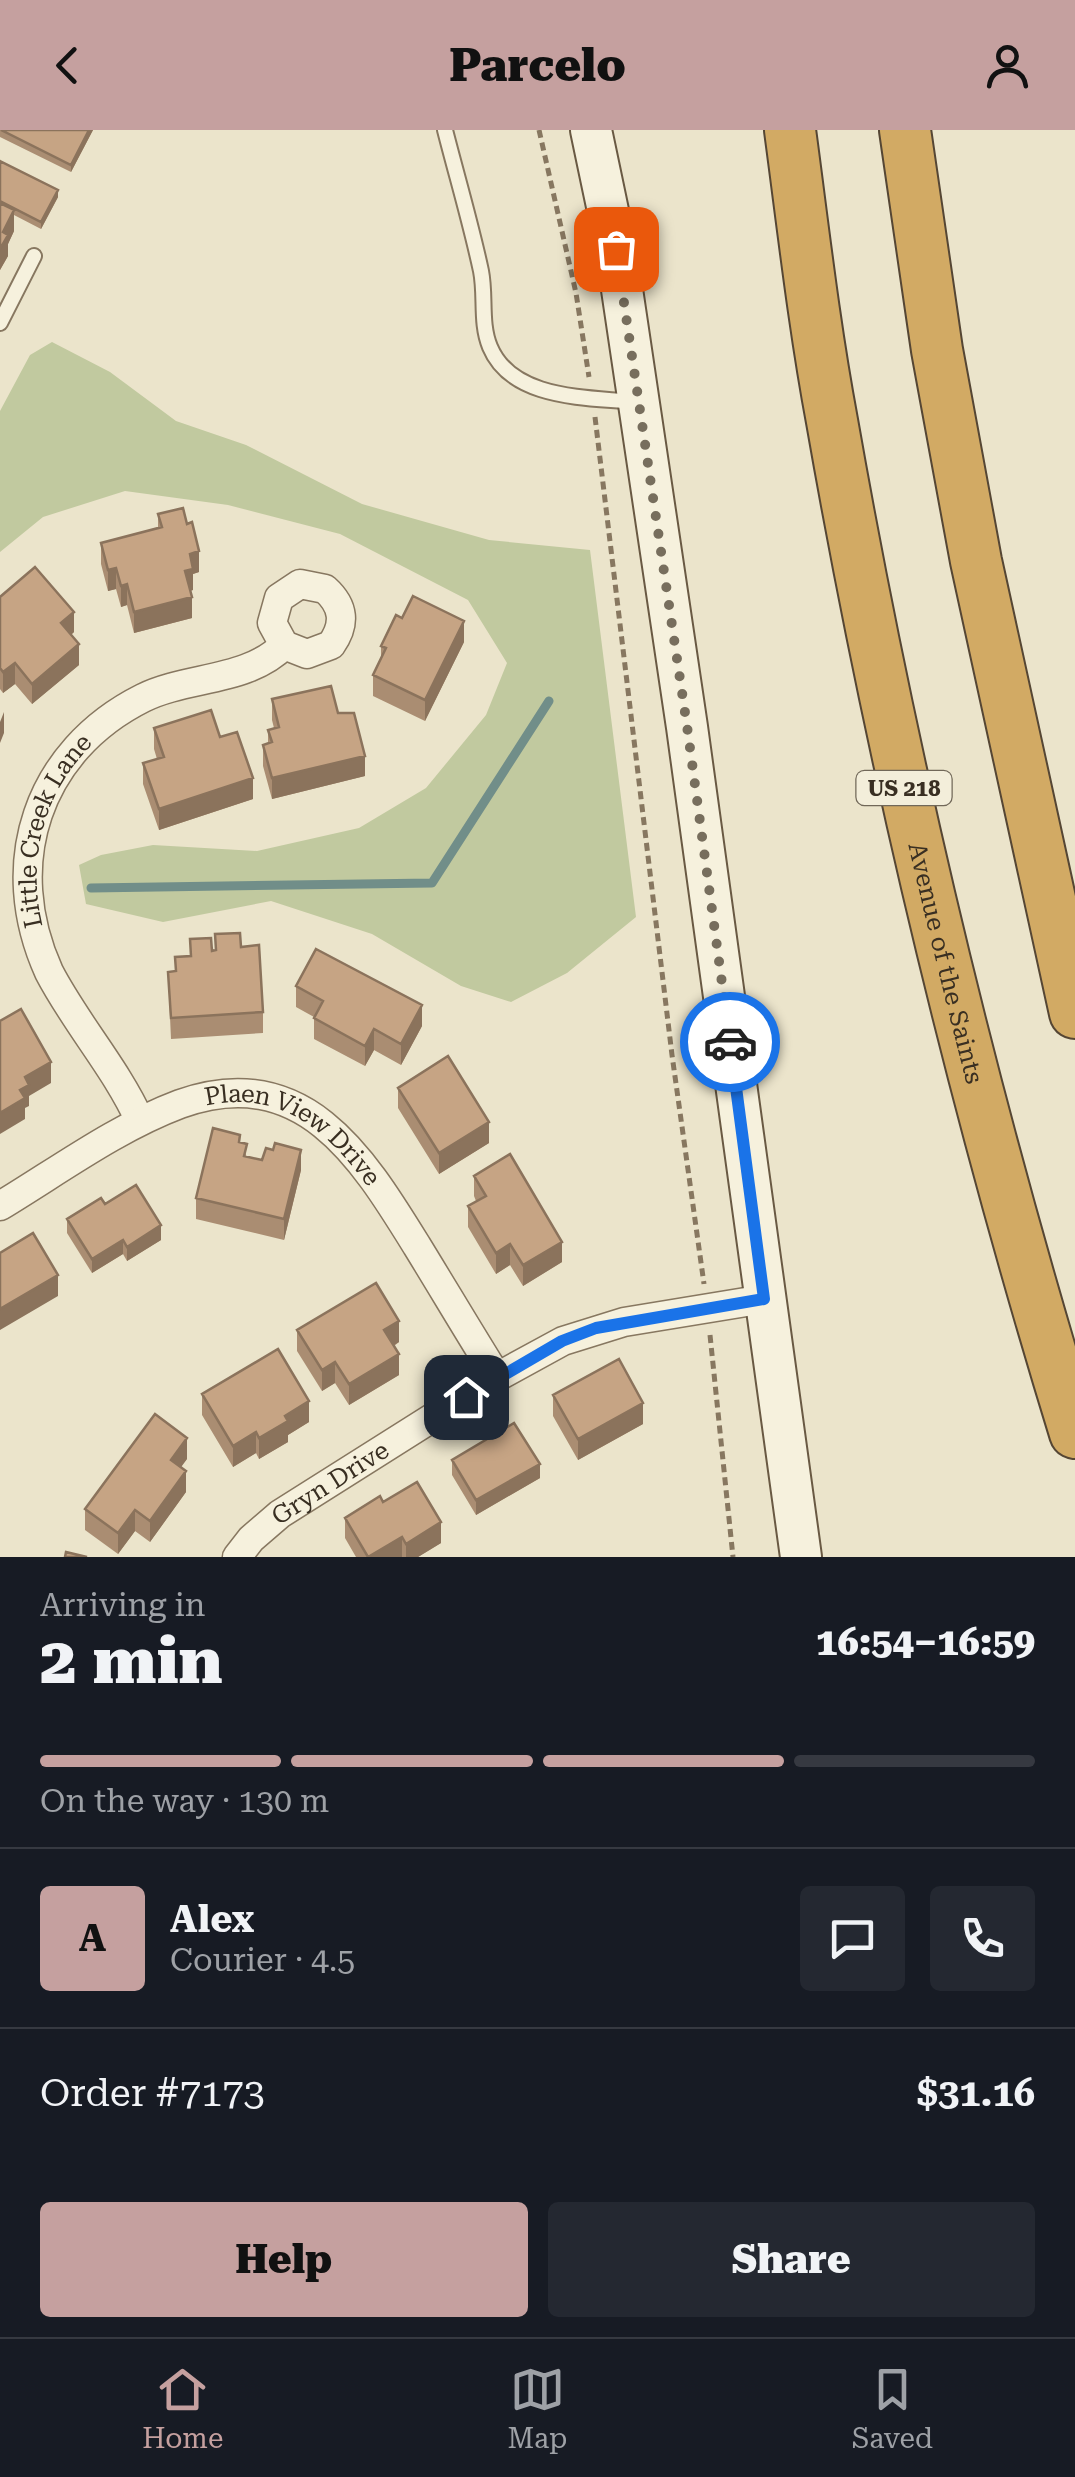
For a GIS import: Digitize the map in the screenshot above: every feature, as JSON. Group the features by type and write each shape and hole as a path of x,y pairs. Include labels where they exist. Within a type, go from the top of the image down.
{"highway":[{"path":"905,130 937,350 976,561 1075,1013"},
{"path":"922,130 937,350"},
{"name":"Avenue of the Saints","path":"790,142 831,419 912,826 982,1114 1075,1433"}],"main road":[{"path":"591,130 616,249 690,746 801,1557"}],"street":[{"name":"Little Creek Lane","path":"140,1122 50,972 34,935 26,889 27,842 42,792 93,728 114,712 149,694 248,667 284,645"},
{"name":"Plaen View Drive","path":"0,1206 140,1122 182,1104 235,1094 281,1100 309,1113 341,1137 382,1189 497,1377"},
{"name":"Gryn Drive","path":"237,1557 280,1514 497,1377 562,1341 596,1328 764,1299"}],"lane":[{"path":"445,130 481,272 490,348 515,376 532,387 639,403"},
{"path":"0,323 34,256"}],"path":[{"path":"539,130 576,293 592,398 670,1036 708,1308 733,1557"}],"green space":[{"path":"52,342 110,372 176,421 246,445 362,504 489,540 590,550 636,917 567,973 511,1002 461,986 372,934 271,901 163,922 86,904 79,865 101,855 153,845 257,851 359,828 426,788 486,715 507,663 468,600 340,534 228,505 125,491 43,517 0,552 0,411 30,355"}],"building":[{"path":"1,130 89,130 71,165"},
{"path":"0,161 58,190 41,222 0,201"},
{"path":"0,203 14,210 0,249"},
{"path":"183,508 187,524 192,522 199,551 190,554 193,569 185,571 192,597 134,612 127,584 121,586 116,568 108,570 101,543 162,527 158,514"},
{"path":"35,567 74,612 61,623 79,644 32,684 15,663 3,672 0,668 0,597"},
{"path":"413,596 464,621 425,700 373,675 396,615 402,618"},
{"path":"331,686 338,713 354,713 365,756 272,778 263,745 272,742 268,730 279,727 272,699"},
{"path":"211,710 220,737 237,732 253,778 159,809 143,763 164,757 154,728"},
{"path":"240,933 241,947 259,945 263,1012 171,1018 168,972 176,971 175,957 191,956 190,939 211,938 212,951 216,950 215,934"},
{"path":"316,949 422,1005 401,1044 374,1029 365,1046 314,1018 323,1001 296,986"},
{"path":"21,1009 51,1062 25,1077 29,1085 20,1090 25,1098 0,1113 0,1021"},
{"path":"448,1056 489,1122 439,1153 398,1088"},
{"path":"213,1128 240,1135 239,1142 247,1144 244,1156 262,1160 266,1148 273,1150 275,1143 301,1150 284,1219 196,1198"},
{"path":"510,1154 562,1242 523,1265 510,1244 496,1253 468,1206 486,1196 474,1176"},
{"path":"136,1185 161,1225 127,1247 123,1240 92,1259 67,1219 101,1198 105,1204"},
{"path":"33,1233 58,1275 0,1309 0,1253"},
{"path":"376,1283 399,1321 384,1330 399,1354 349,1384 335,1362 322,1370 297,1330"},
{"path":"278,1349 309,1401 285,1416 288,1421 259,1438 256,1432 233,1446 202,1394"},
{"path":"619,1359 643,1403 578,1439 553,1395"},
{"path":"155,1414 187,1438 171,1460 186,1471 150,1521 135,1510 118,1533 85,1509"},
{"path":"514,1423 540,1464 476,1500 452,1460"},
{"path":"417,1482 441,1522 406,1544 402,1537 368,1557 345,1518 380,1496 383,1502"}],"waterway":[{"path":"91,888 432,883 549,701"}],"way so far":[{"path":"616,249 730,1042"}],"route":[{"path":"466,1397 562,1341 596,1328 764,1299 730,1042"}]}
